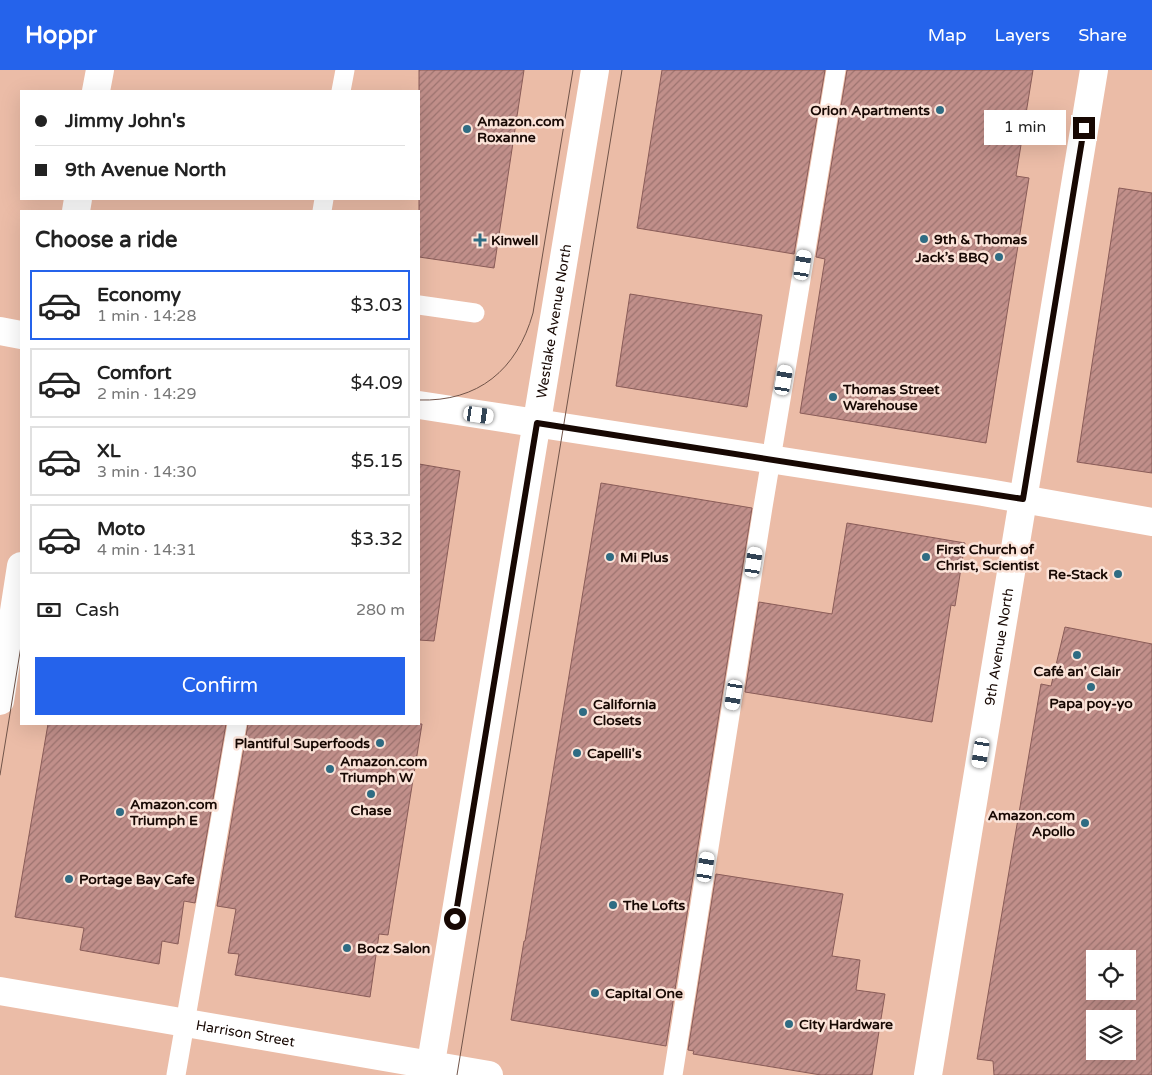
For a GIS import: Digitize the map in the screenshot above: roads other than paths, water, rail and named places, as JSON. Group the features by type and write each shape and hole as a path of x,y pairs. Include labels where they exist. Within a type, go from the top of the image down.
{"main road":[{"path":"96,90 100,70"},
{"name":"Westlake Avenue North","path":"430,1070 595,70"},
{"name":"9th Avenue North","path":"928,1075 1094,70"},
{"path":"0,331 20,335"},
{"path":"420,405 1023,499 1152,522"},
{"path":"0,701 20,572"},
{"name":"Harrison Street","path":"0,991 184,1023 430,1070 489,1075"}],"lane":[{"path":"341,90 345,70"},
{"path":"674,1075 771,460 836,70"},
{"path":"420,305 475,313"},
{"path":"176,1075 237,725"}],"tram line":[{"path":"420,400 440,399 459,395 477,388 492,379 517,351 526,333 533,313 573,70"},
{"path":"457,1075 622,70"},
{"path":"0,775 20,652"}],"place":[{"name":"Orion Apartments","path":"940,110"},
{"name":"Amazon.com Roxanne","path":"467,129"},
{"name":"9th & Thomas","path":"924,239"},
{"name":"Kinwell","path":"480,240"},
{"name":"Jack’s BBQ","path":"999,257"},
{"name":"Thomas Street Warehouse","path":"833,397"},
{"name":"Mi Plus","path":"610,557"},
{"name":"First Church of Christ, Scientist","path":"926,557"},
{"name":"Re-Stack","path":"1118,574"},
{"name":"Café an' Clair","path":"1077,655"},
{"name":"Papa poy-yo","path":"1091,687"},
{"name":"California Closets","path":"583,712"},
{"name":"Plantiful Superfoods","path":"380,743"},
{"name":"Capelli's","path":"577,753"},
{"name":"Amazon.com Triumph W","path":"330,769"},
{"name":"Chase","path":"371,794"},
{"name":"Amazon.com Triumph E","path":"120,812"},
{"name":"Amazon.com Apollo","path":"1085,823"},
{"name":"Portage Bay Cafe","path":"69,879"},
{"name":"The Lofts","path":"613,905"},
{"name":"Bocz Salon","path":"347,948"},
{"name":"Capital One","path":"595,993"},
{"name":"City Hardware","path":"789,1024"}]}
